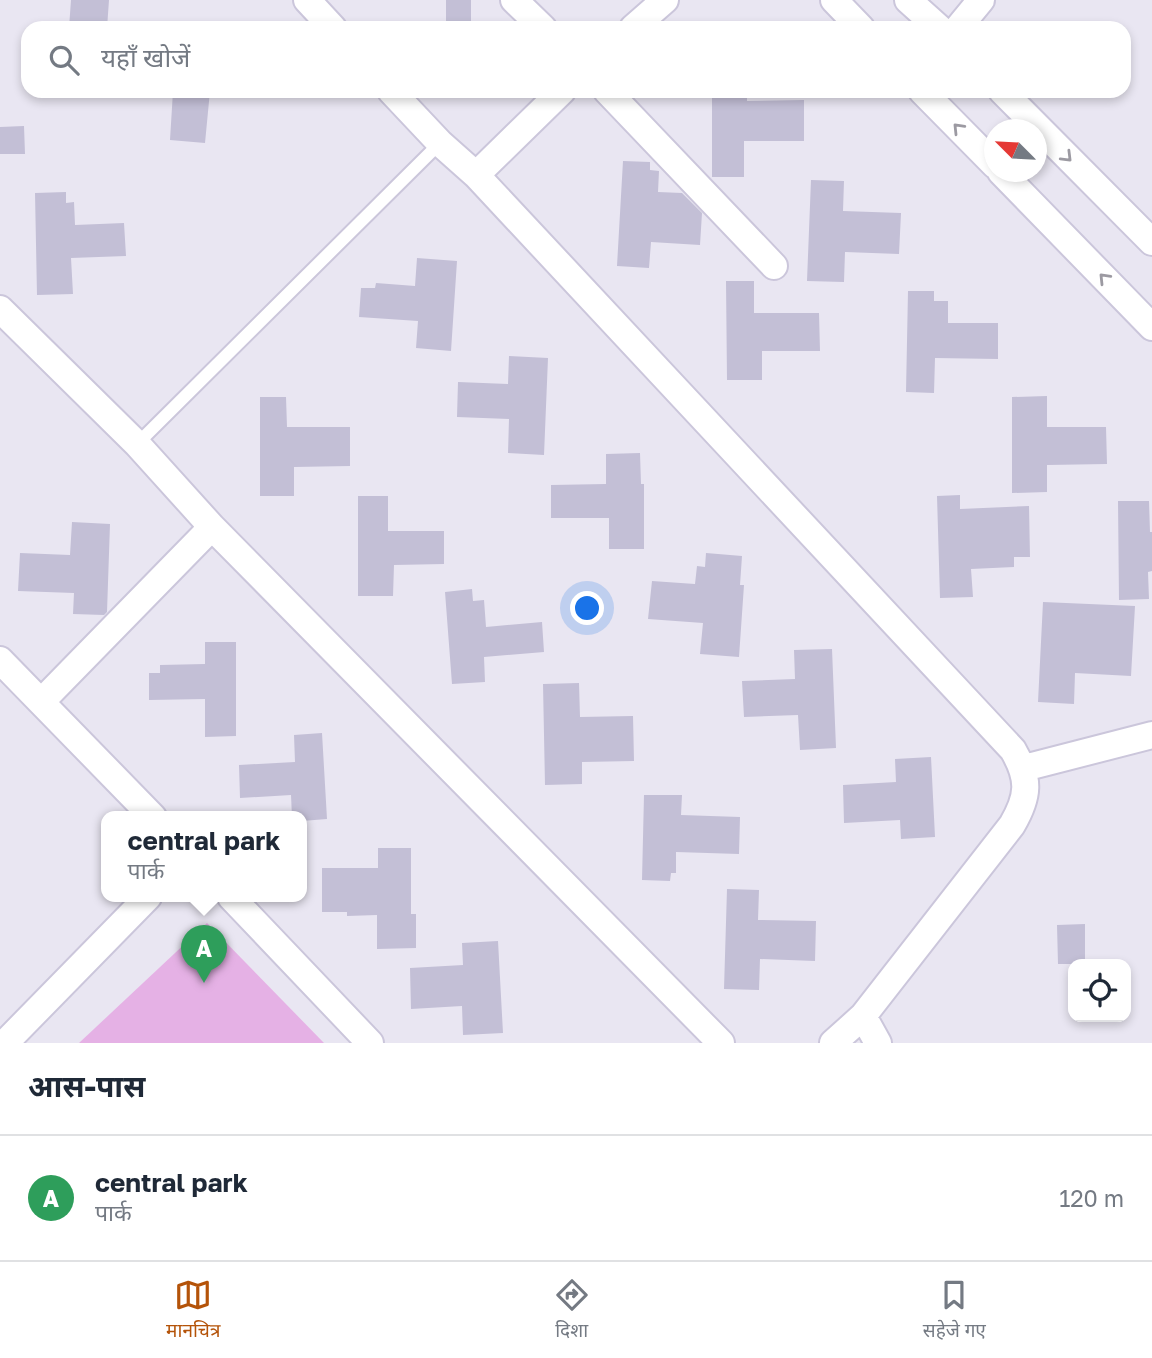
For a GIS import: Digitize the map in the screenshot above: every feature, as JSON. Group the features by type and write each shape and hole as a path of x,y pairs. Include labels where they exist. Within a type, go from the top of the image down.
{"street":[{"path":"307,0 326,21"},
{"path":"514,0 536,21"},
{"path":"641,21 665,0"},
{"path":"834,0 854,21"},
{"path":"908,0 931,21"},
{"path":"964,21 981,0"},
{"path":"398,98 475,175 1013,750 1024,768 1026,790 1021,810 1012,825 863,1016 833,1043"},
{"path":"475,175 555,98"},
{"path":"614,98 774,267"},
{"path":"929,98 984,154"},
{"path":"1009,98 1152,242"},
{"path":"1011,182 1152,327"},
{"path":"0,309 137,444 212,527 721,1043"},
{"path":"41,702 212,527"},
{"path":"0,660 147,811"},
{"path":"1024,768 1152,735"},
{"path":"5,1043 143,902"},
{"path":"236,902 370,1043"},
{"path":"863,1016 878,1043"}],"lane":[{"path":"137,444 440,143"}],"shaded area":[{"path":"207,923 324,1043 79,1043"}],"building":[{"path":"71,0 109,0 108,21 70,21"},
{"path":"446,0 471,0 471,21 446,21"},
{"path":"173,98 209,98 205,143 170,140"},
{"path":"712,98 747,98 747,101 804,100 804,141 744,141 744,177 712,177"},
{"path":"24,126 25,154 0,154 0,127"},
{"path":"623,161 650,162 650,170 659,171 658,192 682,193 702,213 700,245 651,242 649,268 617,266"},
{"path":"811,180 844,181 843,211 901,213 899,254 845,252 844,282 807,281"},
{"path":"66,192 66,203 74,202 75,225 124,223 126,256 71,258 73,294 37,295 35,193"},
{"path":"417,258 457,261 451,351 416,348 418,321 359,317 361,288 375,288 376,283 415,286"},
{"path":"726,281 754,281 754,313 819,313 820,351 762,351 762,380 727,380"},
{"path":"908,291 934,291 934,301 948,301 948,323 998,323 998,359 935,358 934,393 906,392"},
{"path":"509,356 548,358 544,455 508,453 509,419 457,417 458,382 508,384"},
{"path":"1047,396 1047,427 1106,427 1107,464 1047,465 1047,492 1012,493 1012,397"},
{"path":"260,397 286,397 287,427 350,427 350,466 294,467 294,496 260,496"},
{"path":"640,453 641,484 644,484 644,549 609,549 609,518 551,518 551,485 606,484 606,454"},
{"path":"960,495 960,509 1029,506 1030,557 1014,557 1014,567 971,569 973,597 940,598 937,496"},
{"path":"358,496 388,496 388,531 444,531 444,564 394,565 393,596 358,596"},
{"path":"1118,501 1149,501 1152,571 1148,572 1149,599 1119,600"},
{"path":"72,522 110,524 107,612 104,615 73,614 74,593 18,591 20,553 70,555"},
{"path":"706,553 742,556 740,585 744,585 739,657 700,654 703,623 648,619 652,581 695,584 697,566 705,567"},
{"path":"472,589 473,601 484,600 486,627 542,622 544,652 484,657 485,682 452,684 445,592"},
{"path":"1043,602 1135,606 1131,676 1075,673 1074,704 1038,702"},
{"path":"205,642 236,642 236,736 205,737 205,699 149,700 149,673 160,673 160,665 205,664"},
{"path":"832,649 836,748 800,750 798,715 744,717 742,681 795,679 794,650"},
{"path":"579,683 580,717 633,716 634,761 582,762 582,784 545,785 543,684"},
{"path":"322,733 327,819 307,821 307,811 292,811 291,795 240,798 239,765 295,762 294,735"},
{"path":"931,757 935,837 901,839 900,820 844,823 843,785 896,782 895,759"},
{"path":"644,795 682,795 681,815 740,817 739,854 676,852 676,873 671,873 670,881 642,880"},
{"path":"378,848 411,848 411,914 416,914 416,948 377,949 377,915 347,916 347,912 322,912 322,868 378,868"},
{"path":"727,889 759,890 758,920 816,921 815,961 760,959 759,990 724,989"},
{"path":"1085,924 1085,959 1068,959 1068,964 1058,964 1057,925"},
{"path":"498,941 503,1033 463,1035 462,1006 411,1009 410,968 463,965 462,943"}],"place":[{"name":"central park","path":"204,983"}]}
